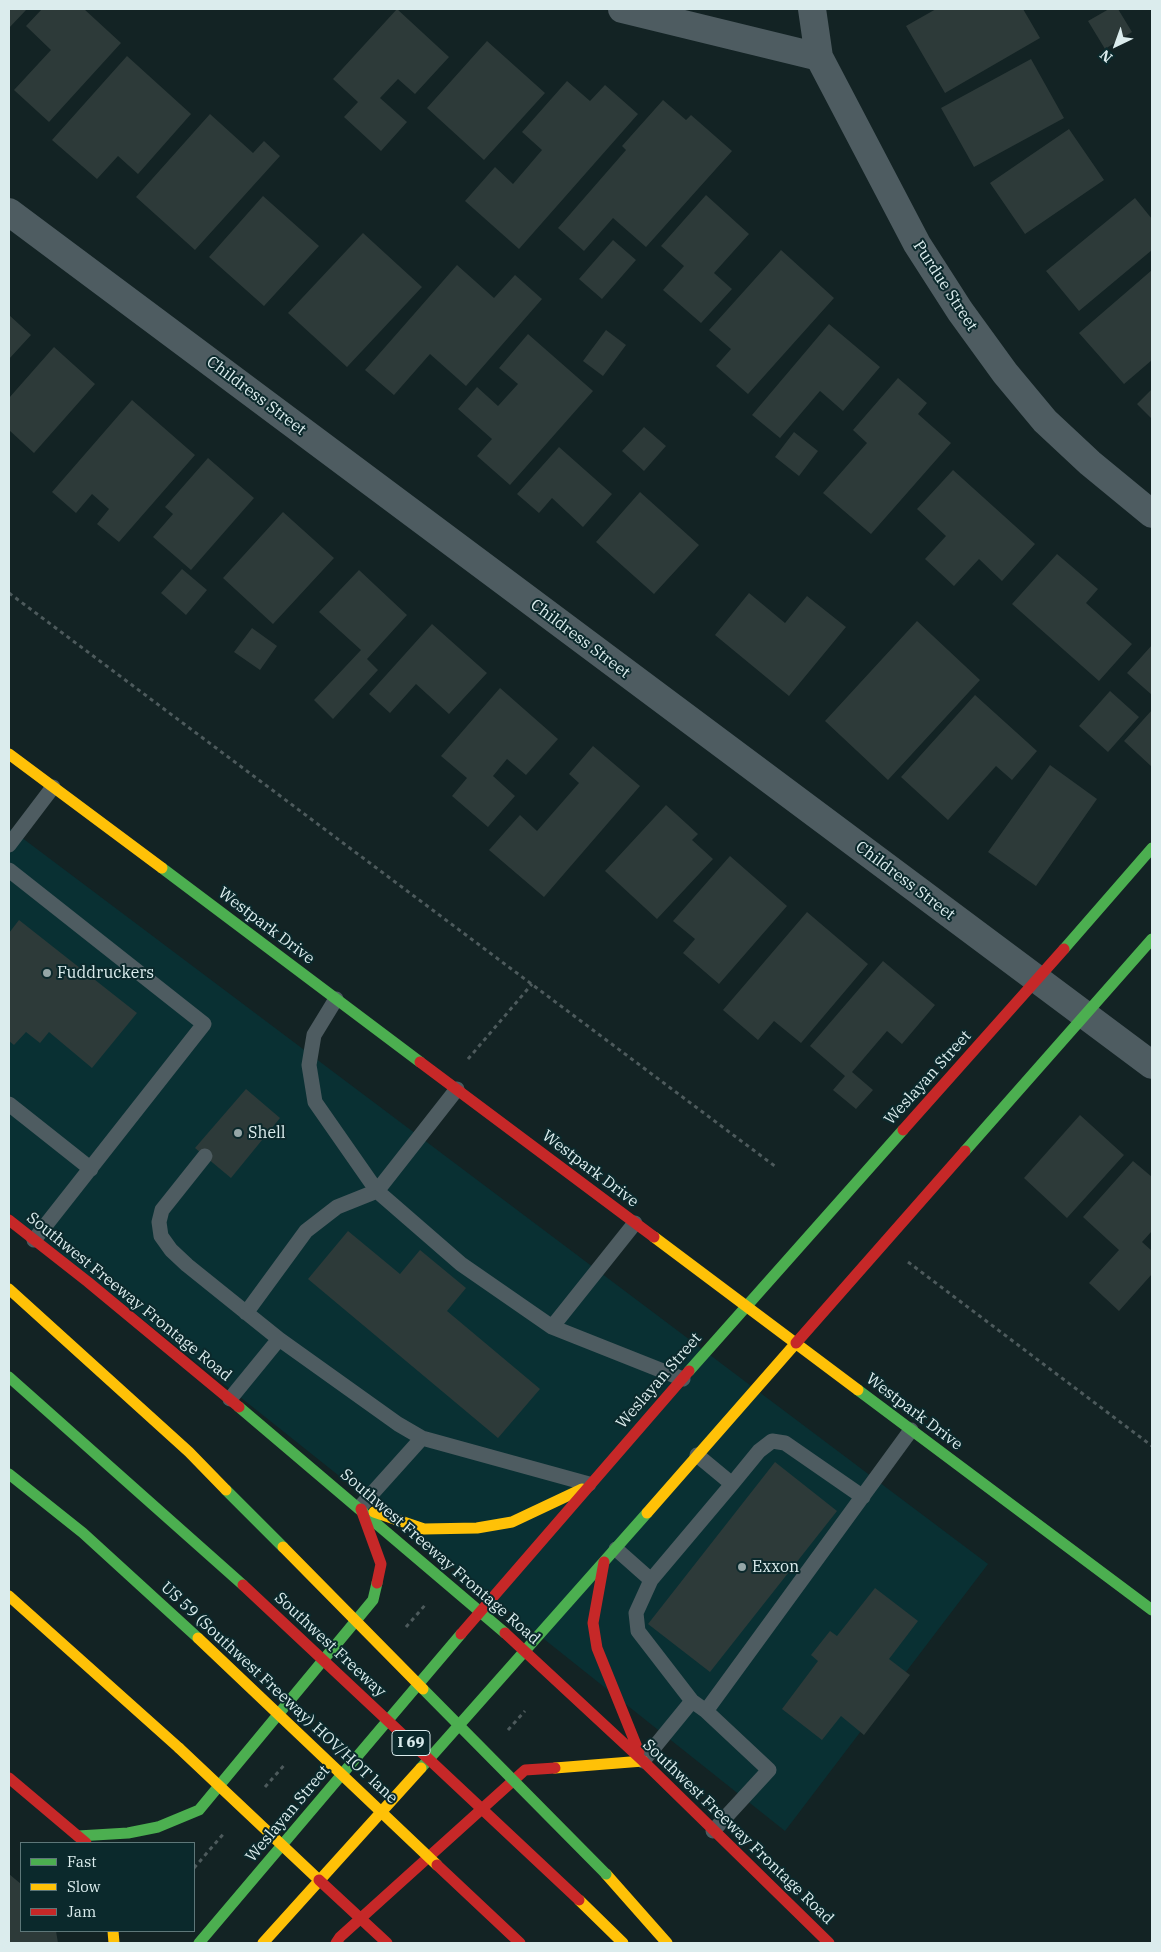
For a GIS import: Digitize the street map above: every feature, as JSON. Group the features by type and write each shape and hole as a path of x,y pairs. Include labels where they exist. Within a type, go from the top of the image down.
{"main road":[{"name":"Westpark Drive","path":"9,754 1152,1610"},
{"name":"Weslayan Street","path":"198,1941 682,1379 1152,848"},
{"path":"263,1943 525,1652 1152,939"},
{"name":"Southwest Freeway Frontage Road","path":"9,1220 88,1282 230,1399 481,1611 643,1761 713,1832 828,1943"},
{"path":"9,1289 189,1452 606,1874 667,1943"},
{"name":"Southwest Freeway","path":"9,1377 243,1585 623,1943"},
{"name":"US 59 (Southwest Freeway) HOV/HOT lane","path":"9,1474 83,1533 198,1638 520,1943"},
{"path":"360,1507 424,1529 477,1528 512,1522 591,1485"},
{"path":"10,1780 82,1840 150,1829 199,1810 373,1600 381,1564 360,1507"},
{"path":"336,1943 340,1937 525,1770 643,1761 600,1655 595,1637 594,1623 604,1562"},
{"path":"9,1596 180,1748 387,1943"},
{"path":"9,1605 29,1613"},
{"path":"10,1780 40,1820"}],"street":[{"path":"622,9 819,56"},
{"name":"Purdue Street","path":"812,9 819,56 917,244 960,311 1005,373 1045,421 1152,514"},
{"name":"Childress Street","path":"9,212 1152,1066"}],"lane":[{"path":"9,846 53,787"},
{"path":"9,870 204,1024 34,1240"},
{"path":"336,999 314,1035 309,1065 314,1102 377,1191 461,1264 552,1327 682,1379"},
{"path":"246,1313 306,1231 337,1207 377,1191 453,1086"},
{"path":"9,1104 91,1169"},
{"path":"205,1156 162,1210 159,1222 161,1236 170,1250 187,1266 279,1339 398,1424 422,1438 591,1485"},
{"path":"552,1327 635,1223"},
{"path":"230,1399 279,1339"},
{"path":"706,1711 911,1430"},
{"path":"360,1507 422,1438"},
{"path":"713,1832 769,1770 706,1711 692,1701 638,1631 636,1613 651,1580 759,1451 772,1441 785,1443 862,1497"},
{"path":"697,1456 732,1484"},
{"path":"616,1549 651,1580"},
{"path":"643,1761 692,1701"}],"path":[{"path":"9,593 776,1168"},
{"path":"453,1086 532,984"},
{"path":"884,1244 1152,1446"}],"shaded area":[{"path":"9,828 988,1564 785,1831 9,1213"}],"building":[{"path":"9,9 26,10 9,28"},
{"path":"42,9 84,9 121,43 49,122 14,90 51,50 26,26"},
{"path":"397,9 449,57 415,94 398,79 380,98 407,122 381,151 344,117 358,102 333,79"},
{"path":"936,9 1023,9 1040,38 945,93 906,26"},
{"path":"1109,9 1118,9 1132,32 1105,49 1088,21"},
{"path":"487,41 545,93 484,160 427,108"},
{"path":"127,56 191,114 138,174 118,156 97,179 52,140"},
{"path":"1031,59 1064,118 974,167 941,108"},
{"path":"567,81 590,101 605,85 638,114 519,249 465,201 495,167 513,184 542,150 522,132"},
{"path":"663,100 686,120 691,115 732,151 646,247 613,218 584,251 558,228 626,150 622,146"},
{"path":"210,114 253,153 264,141 280,156 195,250 136,197"},
{"path":"1069,129 1104,180 1025,234 990,183"},
{"path":"706,195 749,234 714,273 732,289 701,323 663,290 684,266 661,246"},
{"path":"263,196 319,246 264,306 209,257"},
{"path":"1135,198 1152,219 1152,250 1079,311 1046,271"},
{"path":"363,233 422,287 347,367 288,313"},
{"path":"613,240 636,260 602,299 579,279"},
{"path":"781,250 834,298 748,394 716,366 731,349 709,330"},
{"path":"457,265 494,298 515,275 542,299 466,386 430,354 394,395 365,370"},
{"path":"1152,270 1152,360 1124,384 1079,333"},
{"path":"9,315 31,335 9,359"},
{"path":"829,324 880,367 843,411 820,391 780,438 752,415"},
{"path":"606,330 626,345 603,376 583,361"},
{"path":"528,334 593,391 510,485 477,456 492,439 458,409 477,387 498,406 518,384 499,368"},
{"path":"54,347 95,384 34,453 9,430 9,398"},
{"path":"898,378 927,403 918,414 951,443 871,534 823,493 867,443 853,430"},
{"path":"1152,389 1152,419 1137,404"},
{"path":"132,400 195,455 119,542 97,524 109,509 92,494 76,513 52,492"},
{"path":"644,427 666,446 644,471 622,451"},
{"path":"794,432 818,451 799,476 775,457"},
{"path":"559,447 612,494 583,527 552,498 539,513 517,494"},
{"path":"208,458 254,498 191,570 153,537 173,514 165,507"},
{"path":"953,470 1035,544 1002,581 979,559 954,586 925,559 946,536 917,509"},
{"path":"640,492 699,545 654,594 596,542"},
{"path":"283,512 334,558 273,624 223,578"},
{"path":"1057,554 1098,589 1086,603 1132,644 1099,681 1012,604"},
{"path":"182,569 207,590 186,615 161,593"},
{"path":"359,570 407,615 367,659 378,670 333,719 314,700 361,650 319,612"},
{"path":"749,593 785,623 807,596 846,627 789,696 715,635"},
{"path":"917,621 980,680 888,780 825,721"},
{"path":"432,624 487,673 449,714 416,684 390,713 369,694"},
{"path":"252,628 277,646 260,670 234,652"},
{"path":"1152,645 1152,695 1127,673"},
{"path":"500,688 558,739 526,775 507,759 493,776 515,796 488,827 452,796 467,778 441,756"},
{"path":"1110,691 1139,717 1108,752 1079,726"},
{"path":"975,695 1037,751 1012,780 996,766 948,820 901,777"},
{"path":"1152,710 1152,767 1124,741"},
{"path":"593,746 640,786 544,897 489,850 520,815 537,831 579,783 569,774"},
{"path":"1050,765 1097,799 1036,886 988,852"},
{"path":"666,805 698,834 692,840 713,859 657,919 605,871"},
{"path":"730,856 787,906 719,984 683,953 695,939 673,921"},
{"path":"807,912 868,964 801,1043 774,1021 758,1040 723,1010"},
{"name":"Fuddruckers","path":"19,920 137,1013 92,1068 49,1032 40,1043 26,1032 14,1045 9,1041 9,933"},
{"path":"883,961 935,1005 902,1044 887,1031 852,1072 873,1090 856,1109 833,1090 845,1076 810,1046"},
{"name":"Shell","path":"246,1089 280,1118 231,1178 195,1148"},
{"path":"1080,1115 1124,1155 1067,1218 1024,1178"},
{"path":"1133,1161 1152,1177 1152,1231 1142,1242 1152,1251 1152,1274 1119,1311 1089,1283 1119,1250 1083,1217"},
{"path":"348,1231 400,1274 420,1250 466,1288 447,1311 540,1389 498,1438 308,1279"},
{"name":"Exxon","path":"775,1462 837,1511 710,1672 648,1624"},
{"path":"875,1588 918,1621 889,1659 910,1675 864,1735 841,1716 822,1740 782,1709 818,1661 811,1655 830,1631 837,1636"},
{"path":"9,1874 20,1883 20,1932 56,1932 58,1943 9,1943"}],"traffic: fast":[{"path":"1064,949 1152,848"},
{"path":"162,868 420,1062"},
{"path":"965,1151 1152,939"},
{"path":"689,1371 903,1130"},
{"path":"9,1377 243,1585"},
{"path":"858,1390 1152,1610"},
{"path":"239,1407 505,1633"},
{"path":"9,1474 83,1533 198,1638"},
{"path":"226,1490 283,1547"},
{"path":"421,1768 647,1513"},
{"path":"78,1836 128,1833 158,1827 199,1810 373,1600 377,1583"},
{"path":"199,1943 461,1634"},
{"path":"423,1689 606,1874"}],"traffic: slow":[{"path":"9,754 162,868"},
{"path":"654,1237 858,1390"},
{"path":"9,1289 189,1452 226,1490"},
{"path":"647,1513 796,1343"},
{"path":"374,1512 424,1529 477,1528 512,1522 582,1489"},
{"path":"283,1547 423,1689"},
{"path":"9,1596 179,1748"},
{"path":"198,1638 437,1865"},
{"path":"179,1748 319,1880"},
{"path":"555,1768 643,1761"},
{"path":"263,1943 421,1768"},
{"path":"606,1874 667,1943"},
{"path":"579,1900 623,1943"},
{"path":"113,1932 114,1943"}],"traffic: jam":[{"path":"903,1130 1064,949"},
{"path":"420,1062 654,1237"},
{"path":"796,1343 965,1151"},
{"path":"9,1220 88,1282 239,1407"},
{"path":"461,1634 689,1371"},
{"path":"361,1509 381,1564 377,1583"},
{"path":"604,1562 593,1623 597,1648 639,1752"},
{"path":"243,1585 579,1900"},
{"path":"505,1633 643,1761 829,1943"},
{"path":"336,1943 340,1937 525,1770 555,1768"},
{"path":"9,1778 85,1842"},
{"path":"437,1865 520,1943"},
{"path":"319,1880 387,1943"}],"place":[{"name":"Fuddruckers","path":"47,973"},
{"name":"Shell","path":"238,1133"},
{"name":"Exxon","path":"742,1567"}]}
